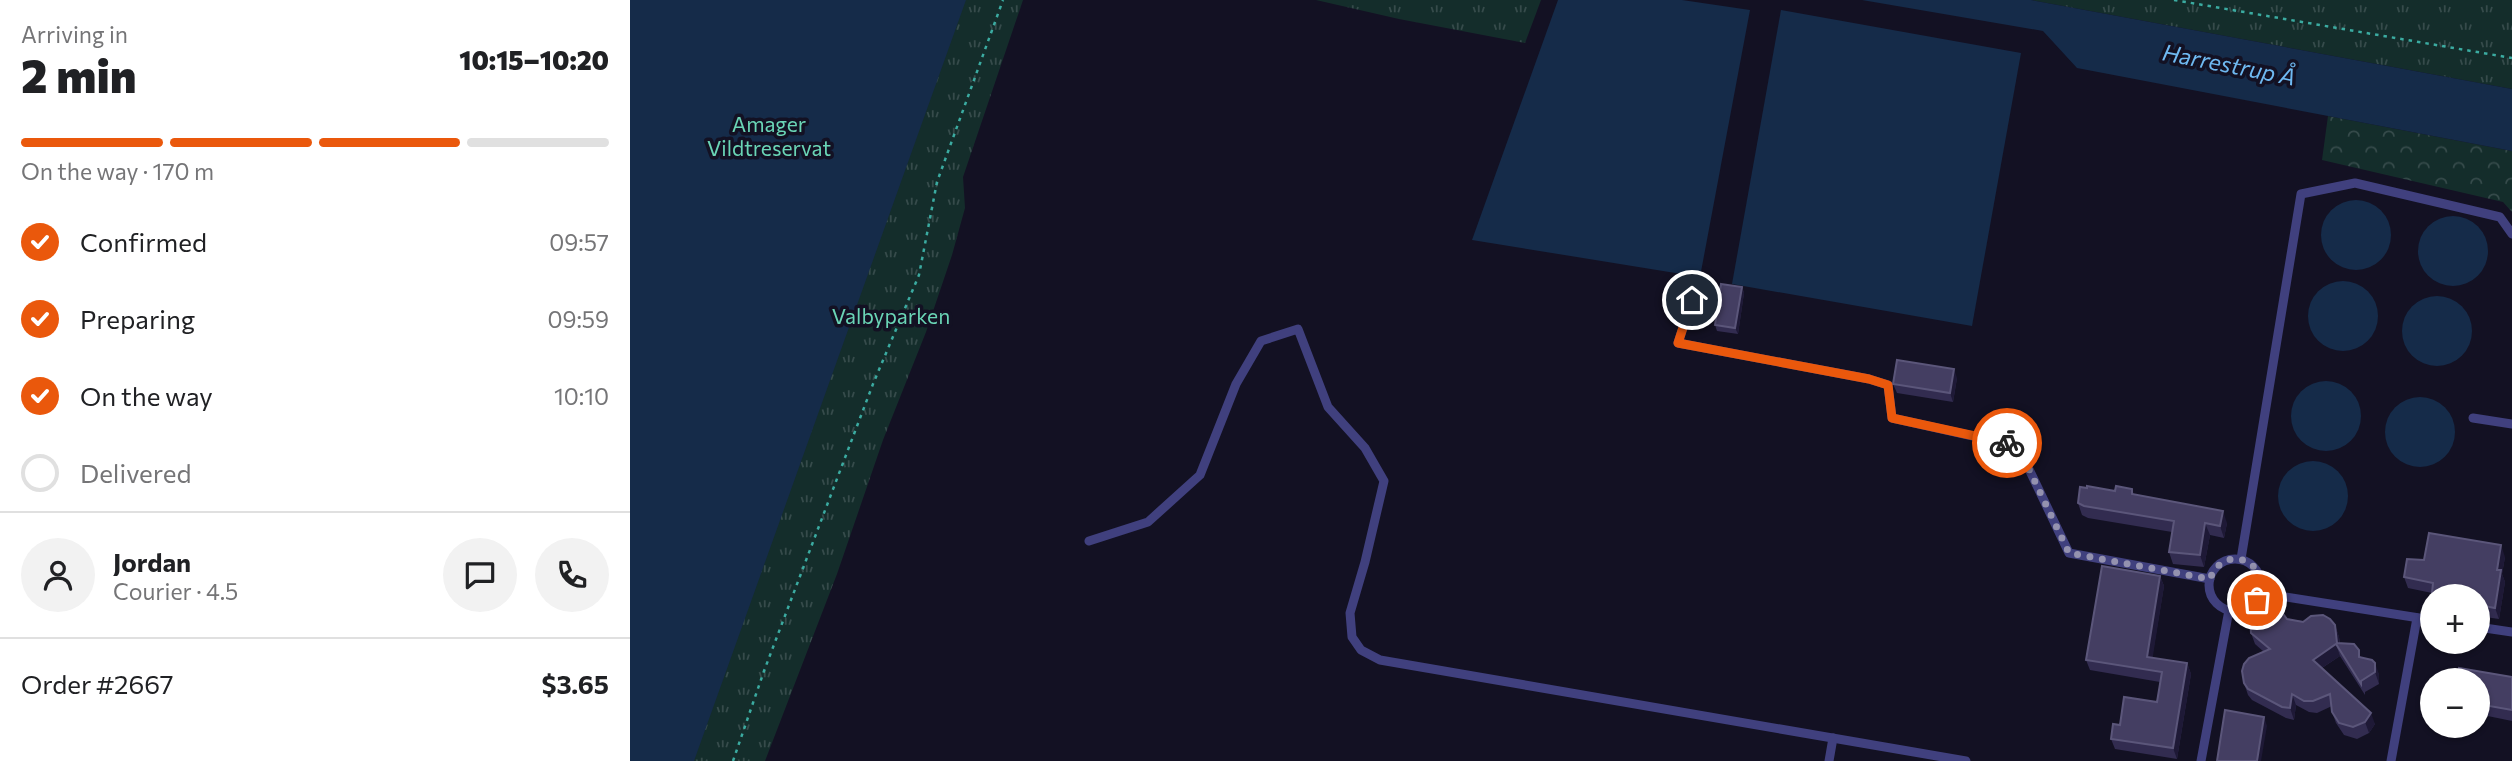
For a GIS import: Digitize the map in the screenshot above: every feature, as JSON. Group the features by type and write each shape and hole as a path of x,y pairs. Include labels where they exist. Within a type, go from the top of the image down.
{"lane":[{"path":"2241,559 2301,194 2355,183 2500,217 2512,234"},
{"path":"1692,300 1678,343 1869,379 1888,385 1892,418 2018,446 2069,553 2210,579"},
{"path":"1089,541 1147,522 1200,475 1236,384 1261,341 1297,329 1328,407 1365,448 1384,481 1350,613 1352,637 1361,650 1380,660 1966,761"},
{"path":"2473,418 2512,425"},
{"path":"2241,559 2255,568 2262,584 2260,593 2252,606 2237,611 2229,610 2216,602 2209,588 2210,579 2213,572 2225,561 2241,559"},
{"path":"2260,593 2420,618"},
{"path":"2200,761 2229,610"},
{"path":"2391,761 2417,618"},
{"path":"2490,628 2512,630"},
{"path":"1829,761 1833,738"}],"path":[{"path":"733,761 764,671 868,397 919,275 937,182 1003,0"},
{"path":"2174,0 2512,58"}],"green space":[{"name":"Amager Vildtreservat","path":"630,0 1023,0 963,177 965,208 926,332 883,440 837,574 765,761 630,761"},
{"path":"1316,0 1541,0 1525,43"},
{"path":"2031,0 2512,0 2512,89"},
{"path":"2328,116 2512,151 2512,212 2503,202 2322,160"}],"water":[{"name":"Amager Vildtreservat","path":"630,0 966,0 694,761 630,761"},
{"path":"1558,0 1682,0 1750,10 1700,277 1472,240"},
{"name":"Harrestrup Å","path":"1862,0 2031,0 2512,89 2512,151 2077,68 2043,31"},
{"path":"1781,10 2021,53 1972,326 1732,284"},
{"path":"2363,200 2376,206 2385,215 2389,221 2389,249 2381,260 2370,268 2349,270 2331,260 2323,249 2321,228 2331,210 2342,202"},
{"path":"2460,216 2473,222 2482,231 2486,237 2486,265 2478,276 2467,284 2446,286 2428,276 2420,265 2418,244 2428,226 2439,218"},
{"path":"2350,281 2363,287 2372,296 2376,302 2376,330 2368,341 2357,349 2336,351 2318,341 2310,330 2308,309 2318,291 2329,283"},
{"path":"2444,296 2457,302 2466,311 2470,317 2470,345 2462,356 2451,364 2430,366 2412,356 2404,345 2402,324 2412,306 2423,298"},
{"path":"2333,381 2346,387 2355,396 2359,402 2359,430 2351,441 2340,449 2319,451 2301,441 2293,430 2291,409 2301,391 2312,383"},
{"path":"2427,397 2440,403 2449,412 2453,418 2453,446 2445,457 2434,465 2413,467 2395,457 2387,446 2385,425 2395,407 2406,399"},
{"path":"2320,461 2333,467 2342,476 2346,482 2346,510 2338,521 2327,529 2306,531 2288,521 2280,510 2278,489 2288,471 2299,463"}],"building":[{"path":"1721,284 1742,287 1735,328 1715,325"},
{"path":"1897,360 1954,369 1950,393 1893,384"},
{"path":"2116,486 2132,489 2132,494 2223,511 2220,526 2205,523 2200,555 2169,552 2174,521 2084,506 2078,503 2080,487 2115,491"},
{"path":"2429,533 2501,545 2497,570 2501,570 2495,608 2490,607 2490,584 2433,584 2404,577 2407,559 2424,560"},
{"path":"2102,566 2160,576 2147,657 2187,663 2173,748 2111,739 2113,724 2120,725 2124,697 2157,702 2162,672 2086,660"},
{"path":"2271,606 2281,611 2287,619 2303,622 2311,616 2323,615 2335,625 2337,643 2354,644 2359,650 2359,657 2375,663 2375,672 2361,681 2361,684 2336,644 2313,660 2371,713 2365,722 2353,727 2339,723 2332,712 2330,694 2313,701 2304,701 2292,694 2290,708 2282,707 2248,689 2242,671 2244,664 2249,658 2270,649 2251,633 2250,619 2257,610"},
{"path":"2490,673 2512,677 2512,710 2490,706"},
{"path":"2225,710 2264,717 2257,761 2217,761"}],"way so far":[{"path":"2007,443 2018,446 2069,553 2210,579 2218,566 2225,561 2241,559 2249,562 2260,575 2262,584 2257,600"}],"route":[{"path":"1692,300 1678,343 1869,379 1888,385 1892,418 2007,443"}],"park label":[{"name":"Valbyparken","path":"891,317"}]}
